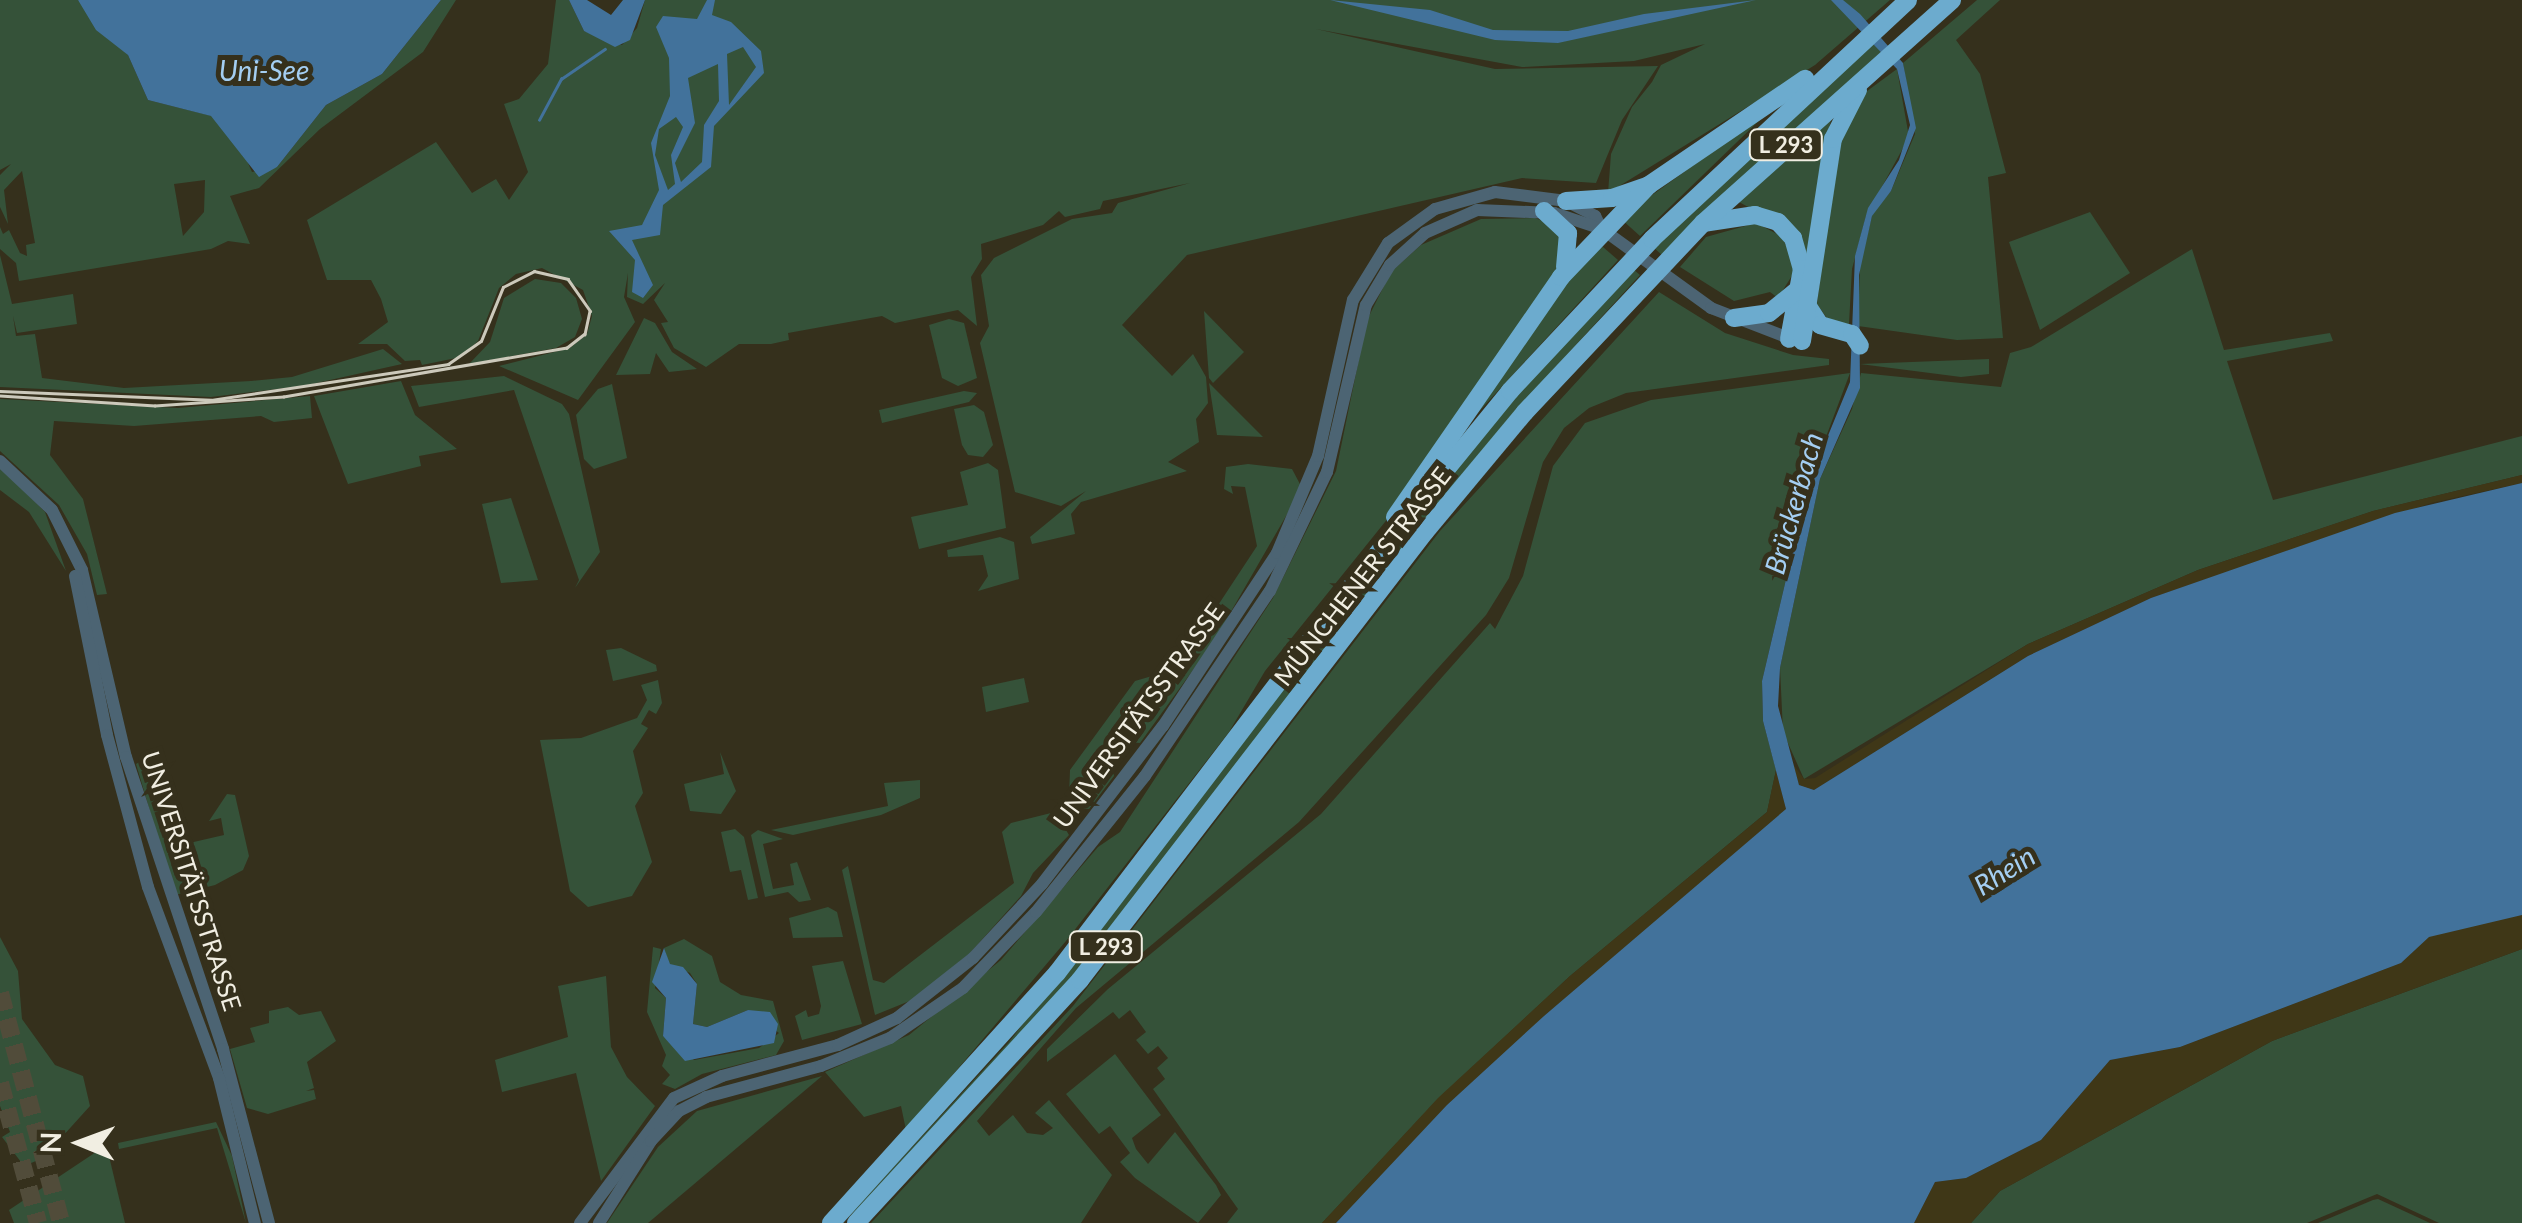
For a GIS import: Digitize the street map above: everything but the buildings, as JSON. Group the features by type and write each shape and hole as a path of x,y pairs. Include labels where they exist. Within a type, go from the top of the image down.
{"highway":[{"name":"MÜNCHENER STRASSE","path":"856,1223 1080,980 1475,470 1703,223 1952,0"},
{"name":"MÜNCHENER STRASSE","path":"830,1223 1056,973 1356,580 1524,377 1652,239 1846,52 1904,3"},
{"path":"1566,202 1612,198 1648,185 1846,52"},
{"path":"1796,340 1809,308 1833,139 1844,109 1873,72"},
{"path":"1356,580 1427,462 1560,276 1609,234 1648,185"},
{"path":"1544,212 1570,240 1560,276"},
{"path":"1703,223 1746,214 1778,222 1801,258 1796,340"},
{"path":"1734,318 1769,313 1800,288"},
{"path":"1809,308 1828,329 1852,334 1860,346"}],"street":[{"name":"UNIVERSITÄTSSTRASSE","path":"580,1223 674,1098 722,1076 838,1044 897,1018 1000,931 1141,756 1258,585 1312,475 1353,300 1388,244 1435,209 1479,194 1566,202 1595,216 1609,234 1690,294 1734,318 1796,340"},
{"name":"UNIVERSITÄTSSTRASSE","path":"599,1223 650,1141 679,1112 706,1096 873,1046 918,1022 984,969 1145,776 1270,590 1320,491 1360,322 1390,265 1425,233 1453,218 1488,209 1544,212 1609,234"},
{"name":"UNIVERSITÄTSSTRASSE","path":"0,461 52,510 73,554 113,760 148,888 220,1078 264,1222"}],"green space":[{"path":"0,0 78,0 128,55 148,100 212,116 240,145 252,172 277,167 326,105 382,74 441,0 456,0 423,52 320,129 259,188 230,196 250,244 228,241 211,249 19,281 16,263 0,249 0,227 3,234 9,230 20,253 27,256 26,245 35,243 22,171 4,190 8,224 0,207 0,175 11,164 0,170","holes":["205,180 204,212 183,236 174,184"]},
{"path":"556,0 569,0 584,31 622,45 637,28 645,0 1890,0 1815,65 1608,193 1611,154 1632,107 1661,65 1705,44 1634,61 1522,67 1316,29 1495,69 1658,66 1622,120 1596,183 1522,178 1187,255 1122,325 1172,376 1193,354 1206,377 1208,403 1196,419 1199,442 1168,462 1187,471 1081,502 1071,514 1075,534 1032,544 1030,537 1086,491 1061,506 1015,492 980,343 989,326 981,275 994,258 1072,219 1112,213 1118,203 1190,183 1103,201 1100,209 1065,217 1059,211 1043,225 981,244 982,259 971,277 977,326 958,310 895,323 882,316 788,333 789,340 771,344 739,344 706,367 674,348 661,323 668,322 654,300 665,283 643,304 627,297 628,273 624,297 635,322 578,400 499,366 570,348 587,334 592,316 583,290 542,268 516,274 499,288 478,341 461,357 422,365 420,360 405,361 387,344 358,344 388,322 381,299 371,280 327,280 307,220 436,142 472,193 496,179 509,200 528,172 504,104 519,99 548,64"},
{"path":"1977,0 2000,0 1956,40 1980,74 2006,173 1988,177 2003,338 1957,340 1858,326 1860,264 1873,212 1891,191 1915,134 1903,63"},
{"path":"1876,41 1884,49 1662,255 1653,247"},
{"path":"1897,69 1909,137 1866,216 1852,269 1849,324 1829,321 1817,304 1836,147 1859,97"},
{"path":"1768,112 1640,236 1620,218"},
{"path":"1832,116 1808,260 1799,235 1739,202"},
{"path":"2090,212 2130,273 2040,330 2009,242"},
{"path":"1535,218 1553,225 1565,245 1556,272 1389,517 1265,671 1229,732 1066,941 906,1130 901,1106 864,1117 825,1072 909,1035 1001,960 1098,847 1120,832 1273,598 1336,471 1367,320 1391,272 1421,245 1481,219"},
{"path":"1756,223 1781,236 1793,258 1793,274 1778,298 1770,292 1734,301 1680,267 1706,237"},
{"path":"1603,247 1618,260 1474,417 1587,252"},
{"path":"2192,249 2224,350 2330,333 2333,341 2227,361 2273,500 2522,436 2522,475 2373,511 2198,570 2028,644 1804,779 1783,732 1780,668 1820,479 1852,409 1861,373 2001,387 2010,353 2031,347"},
{"path":"0,255 12,304 73,294 77,324 17,333 13,316 16,336 35,334 42,378 124,388 251,381 292,377 383,349 402,364 303,386 211,397 0,387"},
{"path":"1633,269 1640,275 1517,409 1058,995 890,1180 842,1223 1009,1042 1364,582 1519,390"},
{"path":"535,279 561,283 576,298 582,319 575,337 556,348 469,364 490,342 504,298"},
{"path":"1659,292 1725,333 1793,355 1829,359 1829,365 1626,393 1589,408 1564,428 1543,462 1509,578 1486,615 1299,822 1076,1008 977,1121 989,1136 1013,1115 1027,1133 1043,1135 1053,1128 1035,1113 1049,1100 1112,1175 1081,1223 871,1223 1073,1006 1440,531"},
{"path":"1204,311 1244,352 1213,383 1209,378"},
{"path":"644,318 655,323 672,352 697,369 669,372 656,353 650,374 616,375"},
{"path":"949,319 964,323 977,378 958,386 942,378 929,325"},
{"path":"1989,359 1989,374 1961,377 1860,364"},
{"path":"1850,373 1809,482 1762,681 1763,721 1776,770 1767,812 1570,976 1438,1099 1322,1223 1227,1223 1238,1209 1153,1089 1165,1079 1157,1068 1168,1058 1158,1046 1148,1054 1136,1040 1146,1032 1130,1010 1119,1019 1113,1012 1047,1062 1047,1049 1108,989 1321,814 1490,623 1495,629 1523,576 1553,466 1585,423 1651,400"},
{"path":"504,376 562,404 569,414 600,552 575,588 579,580 514,390 419,407 411,386"},
{"path":"401,381 415,415 457,449 419,456 421,466 348,484 314,396"},
{"path":"1209,383 1263,437 1217,435"},
{"path":"612,384 627,458 594,469 584,459 576,415 598,389"},
{"path":"964,391 977,393 969,402 882,423 879,410"},
{"path":"310,396 312,418 274,422 261,416 134,426 54,421 50,455 83,499 107,594 97,595 87,554 59,505 0,451 0,399 178,408"},
{"path":"974,405 984,412 993,445 983,457 968,455 954,409"},
{"path":"988,463 998,470 1006,528 919,549 911,517 968,505 960,472"},
{"path":"1248,464 1292,469 1301,486 1297,497 1214,641 1140,743 1124,742 1111,752 1114,776 1089,809 1082,808 1069,797 1070,770 1135,681 1176,669 1257,546 1245,487 1231,486 1233,494 1224,489 1226,467"},
{"path":"0,466 45,512 66,571 29,512 0,490"},
{"path":"511,498 538,580 501,583 482,504"},
{"path":"1000,537 1014,542 1019,579 978,591 988,576 983,555 948,557 947,550"},
{"path":"621,648 656,665 657,671 613,681 606,650"},
{"path":"1024,678 1029,702 986,712 982,687"},
{"path":"658,680 662,703 656,714 649,710 641,724 648,728 633,751 643,793 635,806 652,862 632,896 588,907 570,891 540,740 581,738 637,718 647,700 641,685"},
{"path":"720,752 736,791 721,814 690,811 684,784 724,774"},
{"path":"146,758 172,847 224,835 221,818 209,821 227,794 235,795 249,856 243,870 215,885 175,895 136,764"},
{"path":"920,780 920,798 881,815 793,835 771,830 888,806 884,783"},
{"path":"1055,812 1069,835 1033,873 1021,896 969,954 912,1000 875,1015 842,870 848,866 873,980 884,983 1014,883 1002,832 1011,823"},
{"path":"735,829 744,837 758,898 748,900 741,870 730,872 721,832"},
{"path":"758,830 783,839 763,844 773,889 794,885 790,864 797,862 811,900 799,902 788,892 765,897 751,835"},
{"path":"828,907 837,912 843,937 793,938 789,918"},
{"path":"0,937 18,971 22,1019 55,1065 83,1076 90,1106 43,1158 24,1166 2,1137 10,1132 0,1106"},
{"path":"684,939 712,956 720,982 741,995 773,1001 784,1041 776,1055 702,1074 675,1089 662,1084 670,1075 662,1066 666,1055 647,1012 653,947 661,949 655,988 666,998 663,1036 694,1060 759,1048 779,1033 748,1010 707,1027 693,1024 697,984 690,973 669,964 664,948"},
{"path":"2522,949 2522,1223 2439,1223 2377,1194 2307,1223 1971,1223 2000,1191 2272,1041"},
{"path":"843,961 862,1024 802,1040 795,1016 806,1010 808,1017 819,1014 821,1006 812,966"},
{"path":"606,976 611,1047 627,1077 655,1106 601,1181 576,1073 502,1092 495,1060 568,1037 558,986"},
{"path":"288,1007 299,1015 321,1011 336,1041 307,1062 314,1088 306,1091 314,1090 316,1099 268,1114 247,1108 230,1049 255,1042 250,1028 269,1023 269,1011"},
{"path":"1115,1054 1161,1115 1132,1138 1136,1149 1148,1164 1175,1132 1221,1195 1198,1223 1135,1178 1120,1162 1130,1153 1110,1126 1099,1134 1066,1094"},
{"path":"822,1076 648,1223 607,1223 658,1147 697,1111"},
{"path":"216,1122 232,1156 246,1223 217,1128 119,1149 118,1143"},
{"path":"99,1150 108,1152 125,1223 14,1223 9,1210"},
{"path":"2373,1200 2430,1223 2318,1223"}],"sand":[{"path":"2522,475 2522,483 2431,503 2151,598 2028,656 1814,790 1799,785 1793,764 1804,779 1815,778 2028,644 2198,570 2373,511"},
{"path":"1776,770 1786,809 1781,819 1544,1016 1336,1223 1322,1223 1438,1098 1570,976 1767,812"},
{"path":"2522,915 2522,949 2272,1041 2000,1191 1971,1223 1914,1223 1935,1182 1966,1178 2041,1140 2110,1060 2180,1047 2401,963 2428,937 2461,925"}],"water":[{"name":"Uni-See","path":"78,0 441,0 382,74 326,105 277,167 259,177 211,116 148,100 128,55 96,30"},
{"path":"569,0 587,0 611,15 623,0 645,0 630,40 615,47 584,31"},
{"path":"707,0 715,0 712,15 731,22 761,51 764,73 714,126 711,167 663,205 660,235 632,240 653,285 643,298 632,292 635,260 609,231 642,225 659,190 651,143 670,96 669,58 656,27 663,16 697,19","holes":["743,47 756,67 729,105 727,54","718,64 719,101 704,125 702,162 681,182 675,163 695,123 688,78","676,117 683,127 671,155 675,184 668,190 655,155 659,129"]},
{"path":"1330,0 1430,10 1493,30 1568,31 1644,14 1756,0 1558,43 1495,40"},
{"name":"Rhein","path":"1831,0 1843,0 1860,14 1903,63 1916,128 1891,191 1872,216 1859,275 1860,388 1820,479 1780,668 1778,706 1799,785 1814,790 2028,656 2151,598 2395,513 2522,483 2522,915 2429,937 2401,963 2180,1047 2110,1060 2041,1140 1966,1178 1935,1182 1914,1223 1336,1223 1447,1105 1544,1016 1786,809 1763,721 1762,681 1809,482 1850,382 1855,256 1868,208 1899,160 1910,125 1897,69"},
{"path":"664,948 670,964 683,967 697,984 693,1024 707,1027 748,1010 770,1012 778,1024 774,1043 685,1061 663,1036 666,998 652,982"}],"waterway":[{"path":"539,120 561,79 605,49"}],"tunnel":[{"path":"0,993 61,1223"},
{"path":"0,1083 38,1223"}],"tram line":[{"path":"0,391 211,400 448,364 481,341 503,287 534,271 568,279 590,311 585,334 567,348 284,397 155,406 0,396"}],"water label":[{"name":"Brückerbach","path":"1793,503"}]}
